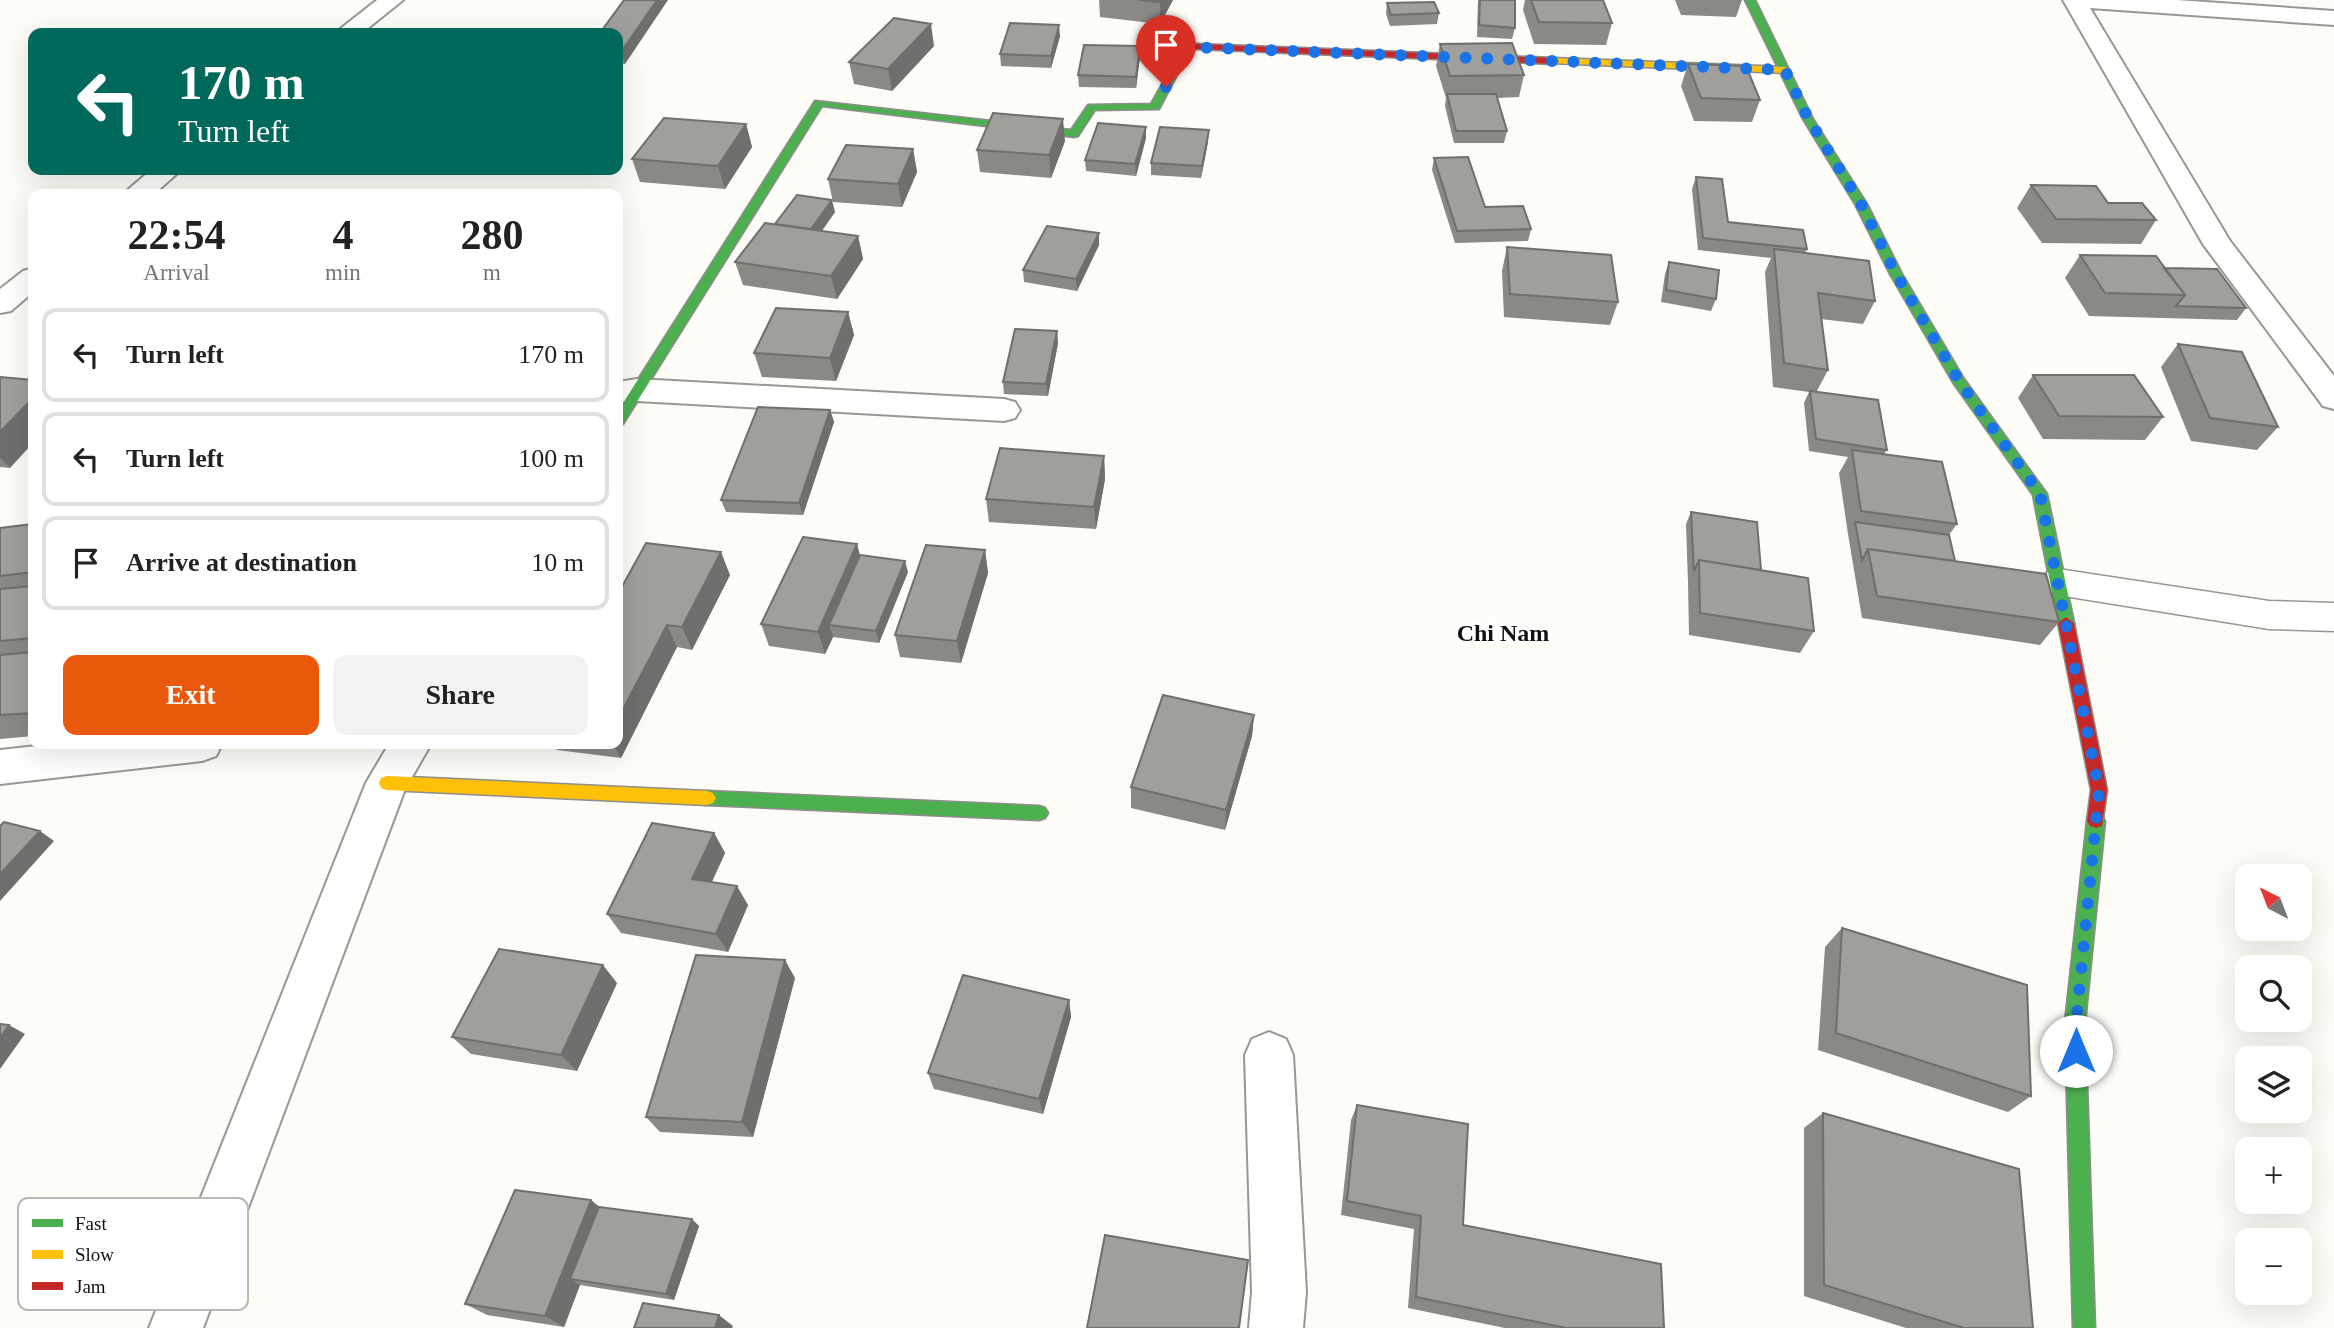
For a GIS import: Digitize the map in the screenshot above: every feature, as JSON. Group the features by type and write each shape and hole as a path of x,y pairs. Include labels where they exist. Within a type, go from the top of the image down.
{"street":[{"path":"354,28 391,0"},
{"path":"1751,0 1808,118 1861,204 1896,274 1959,381 2040,494 2099,790 2076,1023 2084,1328"},
{"path":"2074,0 2217,244 2334,398"},
{"path":"2080,0 2334,18"},
{"path":"628,391 819,103 1074,134 1092,107 1155,107 1187,47 1785,70"},
{"path":"143,189 162,175"},
{"path":"0,304 28,281"},
{"path":"628,391 1004,410"},
{"path":"0,767 158,749"},
{"path":"226,1198 387,783 408,749"},
{"path":"387,783 1040,813"},
{"path":"1269,1055 1279,1292 1276,1328"},
{"path":"176,1328 183,1310"}],"lane":[{"path":"2058,582 2269,615 2334,617"}],"building":[{"path":"624,0 657,0 623,49 623,28 604,28"},
{"path":"1480,0 1515,0 1515,28 1479,25"},
{"path":"1531,0 1603,0 1612,23 1539,22"},
{"path":"1434,2 1439,13 1391,15 1387,3"},
{"path":"894,18 931,24 888,69 849,62"},
{"path":"1010,23 1059,25 1051,56 1000,54"},
{"path":"1512,43 1524,75 1450,76 1440,44"},
{"path":"1084,45 1140,46 1136,77 1078,75"},
{"path":"1688,64 1746,66 1760,100 1701,98"},
{"path":"1447,94 1496,94 1507,131 1456,131"},
{"path":"993,113 1063,119 1049,155 977,150"},
{"path":"664,118 746,124 718,166 632,159"},
{"path":"1098,123 1146,127 1135,164 1085,160"},
{"path":"1160,127 1209,130 1202,166 1151,163"},
{"path":"846,145 913,149 898,184 828,179"},
{"path":"1468,157 1485,207 1523,206 1531,229 1457,231 1434,158"},
{"path":"1696,177 1722,179 1728,222 1803,230 1807,249 1703,238"},
{"path":"2031,185 2096,186 2108,203 2142,203 2156,220 2056,219"},
{"path":"797,195 832,200 811,229 775,224"},
{"path":"765,223 858,236 831,276 735,262"},
{"path":"1047,226 1099,233 1076,279 1023,270"},
{"path":"1507,247 1611,255 1618,302 1510,294"},
{"path":"1774,249 1869,261 1875,301 1818,293 1828,370 1784,363"},
{"path":"2080,255 2156,256 2185,295 2105,293"},
{"path":"1669,262 1719,270 1716,299 1666,290"},
{"path":"2164,268 2217,269 2246,308 2176,306 2185,295"},
{"path":"776,308 848,312 830,358 754,353"},
{"path":"1015,329 1057,331 1046,384 1003,382"},
{"path":"2178,344 2242,352 2278,427 2210,418"},
{"path":"2033,375 2134,375 2163,417 2059,416"},
{"path":"0,377 28,380 28,403 0,432"},
{"path":"1810,391 1878,400 1887,450 1816,439"},
{"path":"758,407 830,410 799,503 721,500"},
{"path":"1000,448 1104,456 1094,507 986,499"},
{"path":"1852,450 1942,462 1957,524 1861,511"},
{"path":"1691,512 1757,522 1761,570 1699,560 1694,571"},
{"path":"1855,522 1949,535 1955,561 1868,549 1862,560"},
{"path":"28,525 28,573 0,576 0,528"},
{"path":"803,537 857,544 818,632 761,624"},
{"path":"646,543 721,552 682,627 667,625 623,709 623,585"},
{"path":"926,545 985,550 957,641 895,635"},
{"path":"1868,549 2046,574 2059,622 1877,596"},
{"path":"860,555 905,561 876,631 829,625"},
{"path":"1699,560 1808,578 1814,631 1700,613"},
{"path":"28,586 28,638 0,641 0,589"},
{"path":"28,652 28,713 0,715 0,655"},
{"path":"1163,695 1254,715 1226,810 1131,787"},
{"path":"4,822 40,831 0,874 0,826"},
{"path":"652,823 714,833 692,879 737,886 716,934 607,914"},
{"path":"1842,928 2027,985 2031,1096 1836,1033"},
{"path":"499,949 603,965 561,1055 452,1037"},
{"path":"696,955 785,960 742,1122 646,1117"},
{"path":"963,975 1069,1000 1039,1099 928,1073"},
{"path":"0,1024 9,1025 0,1038"},
{"path":"1357,1105 1468,1124 1463,1225 1661,1264 1664,1328 1566,1328 1416,1297 1421,1216 1347,1201"},
{"path":"1823,1113 2019,1169 2033,1328 1964,1328 1824,1285"},
{"path":"515,1190 591,1200 545,1316 465,1304"},
{"path":"599,1207 692,1219 666,1294 570,1279"},
{"path":"1105,1235 1248,1260 1239,1328 1087,1328"},
{"path":"643,1303 719,1315 715,1328 634,1328"}],"traffic: fast":[{"path":"1750,0 1808,119 1861,204 1896,274 1959,381 2040,494 2066,623"},
{"path":"623,413 819,103 1074,134 1092,107 1155,107 1187,47 1198,47"},
{"path":"707,798 1039,813"},
{"path":"2084,1328 2075,1023 2096,821"}],"traffic: slow":[{"path":"1554,61 1785,70"},
{"path":"387,783 707,798"}],"traffic: jam":[{"path":"1198,47 1554,61"},
{"path":"2066,623 2099,790 2096,821"}],"district":[{"name":"Chi Nam","path":"1503,633"}],"route":[{"path":"1166,87 1187,47 1785,70 1808,118 1861,204 1896,274 1959,381 2040,494 2099,790 2076,1023 2076,1051"}]}
